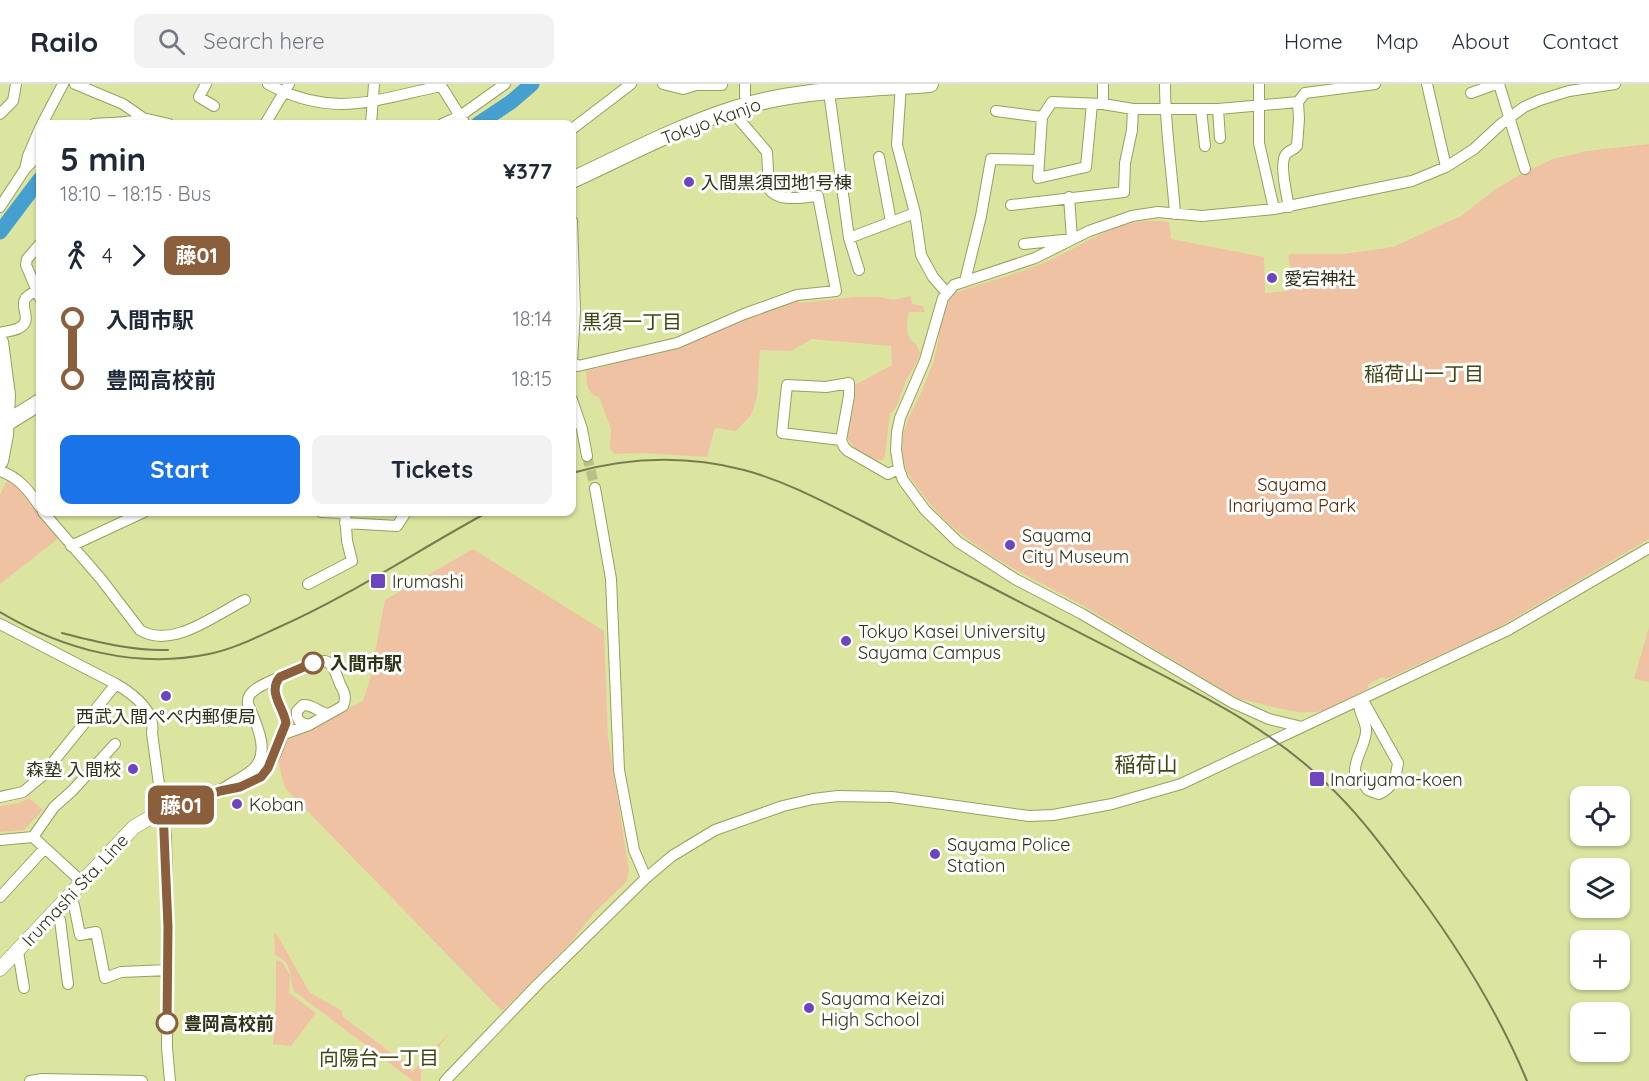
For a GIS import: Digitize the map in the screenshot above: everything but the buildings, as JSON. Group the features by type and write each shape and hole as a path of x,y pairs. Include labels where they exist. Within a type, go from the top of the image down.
{"highway":[{"name":"Tokyo Kanjo","path":"576,166 745,90 930,84"},
{"name":"Tokyo Kanjo","path":"576,178 668,135 731,110 823,88"},
{"path":"0,342 7,386 0,461"},
{"path":"3,431 36,405"},
{"path":"3,431 36,415"}],"main road":[{"name":"Irumashi Sta. Line","path":"0,969 134,827 163,810 220,791"}],"street":[{"path":"1,111 13,101 16,84"},
{"path":"44,120 63,84"},
{"path":"75,84 123,104 142,118 151,120"},
{"path":"206,84 199,97 214,106"},
{"path":"268,84 286,88 312,102 332,105 371,101 440,85 462,120 506,84"},
{"path":"370,120 374,84"},
{"path":"576,126 631,84"},
{"path":"663,84 683,88 696,85 722,86"},
{"path":"1103,84 1097,104 1086,167 1038,178 1042,117 1052,102 1097,104 1133,108 1165,109 1259,107 1298,102"},
{"path":"1165,84 1165,109 1175,214"},
{"path":"1259,84 1259,143 1274,209"},
{"path":"1289,207 1283,172 1284,158 1297,146 1298,102 1305,93 1375,84"},
{"path":"1427,84 1446,167"},
{"path":"1471,93 1497,84 1525,169"},
{"path":"1302,727 1269,719 1233,703 1082,614 1015,579 958,542 935,521 903,480 896,450 900,418 921,373 939,306 946,292 954,285 1035,258 1072,239 1132,216 1158,213 1202,216 1274,209 1412,181 1446,167 1474,148 1524,107 1552,95 1616,84"},
{"path":"901,85 897,145 915,213 921,255 933,277 946,292"},
{"path":"267,120 286,88"},
{"path":"823,88 849,238 859,270"},
{"path":"1011,205 1124,192 1125,162 1132,130 1133,108"},
{"path":"1201,109 1205,146"},
{"path":"1218,109 1220,138"},
{"path":"576,365 677,343 744,314 797,295 836,291 818,196 790,198 777,196 771,192 767,152 731,110"},
{"path":"996,111 1042,117"},
{"path":"138,120 142,118"},
{"path":"25,169 36,138"},
{"path":"1,205 25,169 36,157"},
{"path":"879,157 891,222"},
{"path":"965,281 981,216 991,159 1038,160"},
{"path":"1069,197 1072,239"},
{"path":"849,238 915,213"},
{"path":"1024,244 1072,239"},
{"path":"36,249 26,262 36,287"},
{"path":"0,333 18,329 24,323 26,320 24,299 27,294 36,295"},
{"path":"841,440 782,433 787,385 826,387 849,383 849,396 841,440 844,447 888,474 899,470"},
{"path":"576,412 587,456"},
{"path":"0,471 9,474 27,487 36,501"},
{"path":"595,488 611,579 620,770 634,850 646,878"},
{"path":"46,516 96,573 140,630 147,634 163,636 180,634 245,600"},
{"path":"71,546 135,516"},
{"path":"308,584 352,561 345,516 398,526 404,516"},
{"path":"445,1081 538,984 646,878 672,856 715,830 756,814 813,799 838,796 876,796 1029,816 1053,815 1112,804 1181,783 1508,630 1649,548"},
{"path":"0,624 116,684 144,707 154,724 152,733 163,810 166,856 167,1048 170,1081"},
{"path":"220,791 253,770 258,762 261,737 247,700 251,693 260,686 319,661 330,664 346,698 342,708 309,725 281,735"},
{"path":"275,695 275,685 280,677"},
{"path":"0,797 23,792 34,783 116,684"},
{"path":"220,791 240,787 261,777 268,768 281,735 286,719 275,695 268,687 260,686"},
{"path":"99,704 111,696 123,697 138,710 152,733"},
{"path":"1360,700 1365,704 1398,763 1390,786 1379,794 1368,790 1355,772 1366,729 1358,707 1360,700"},
{"path":"309,725 301,723 297,718 297,711 303,705 311,705 329,714"},
{"path":"33,837 54,807 73,790 114,744"},
{"path":"0,840 33,837 82,882"},
{"path":"0,897 45,848"},
{"path":"69,896 74,905 80,935 96,932 105,978 121,972 168,970"},
{"path":"54,912 60,920 68,984"},
{"path":"18,951 24,988"},
{"path":"30,1081 42,1079 142,1081"}],"green space":[{"name":"Sayama Inariyama Park","path":"1649,144 1649,539 1494,630 1387,679 1382,677 1369,684 1367,689 1334,706 1315,712 1298,712 1240,699 1232,695 1087,608 995,558 953,527 935,509 907,471 903,453 903,434 932,366 945,309 955,293 1023,271 1115,228 1150,221 1169,222 1171,239 1264,257 1265,293 1288,291 1291,269 1288,256 1290,254 1344,254 1393,247 1461,216 1496,189 1553,159 1587,151"},
{"path":"911,296 912,304 923,306 925,312 909,312 907,321 908,334 920,353 897,406 890,414 885,457 882,460 876,460 861,453 846,435 853,386 892,365 891,346 812,339 791,351 760,350 757,397 751,415 736,431 715,428 707,457 642,453 614,454 610,448 611,429 599,397 589,391 586,371 679,347 798,299 800,303 855,297 881,297 893,300"},
{"path":"8,478 25,489 36,504 36,516 45,516 60,537 0,584 0,495"},
{"path":"473,549 604,631 608,737 629,871 626,882 594,913 571,942 502,1011 286,789 279,764 283,740 363,701 370,679 385,600"},
{"path":"1649,627 1649,682 1634,679"},
{"path":"29,798 43,810 24,830 0,832 0,806 19,803"},
{"path":"276,933 310,993 341,1010 343,1017 408,1065 412,1072 451,1031 421,1070 421,1081 413,1081 294,991 286,962 275,955 274,934"},
{"path":"276,960 282,962 290,975 289,993 316,1013 291,1046 273,1044"}],"waterway":[{"path":"484,120 532,84"},
{"path":"0,232 36,184"}],"tunnel":[{"path":"587,456 595,488"}],"railway":[{"path":"576,472 636,461 679,460 722,465 774,480 846,513 1164,676 1261,731 1326,783 1383,847 1471,971 1501,1025 1527,1081"},
{"path":"0,612 49,637 101,653 155,659 209,654 244,643 304,615 481,516"},
{"path":"62,633 101,643 168,650"}],"bus line":[{"name":"藤01","path":"167,1023 168,927 166,836 163,810 220,791 240,787 261,777 268,768 286,723 275,695 275,685 280,677 313,663"}],"place":[{"name":"入間黒須団地1号棟","path":"689,182"},
{"name":"愛宕神社","path":"1272,278"},
{"name":"Sayama City Museum","path":"1010,545"},
{"name":"Irumashi","path":"378,581"},
{"name":"Tokyo Kasei University Sayama Campus","path":"846,641"},
{"name":"入間市駅","path":"313,663"},
{"name":"西武入間ぺぺ内郵便局","path":"166,696"},
{"name":"森塾 入間校","path":"133,769"},
{"name":"Inariyama-koen","path":"1317,779"},
{"name":"Koban","path":"237,804"},
{"name":"Sayama Police Station","path":"935,854"},
{"name":"Sayama Keizai High School","path":"809,1008"},
{"name":"豊岡高校前","path":"167,1023"}],"district":[{"name":"黒須一丁目","path":"632,321"},
{"name":"稲荷山一丁目","path":"1424,373"},
{"name":"稲荷山","path":"1146,764"},
{"name":"向陽台一丁目","path":"379,1057"}]}
